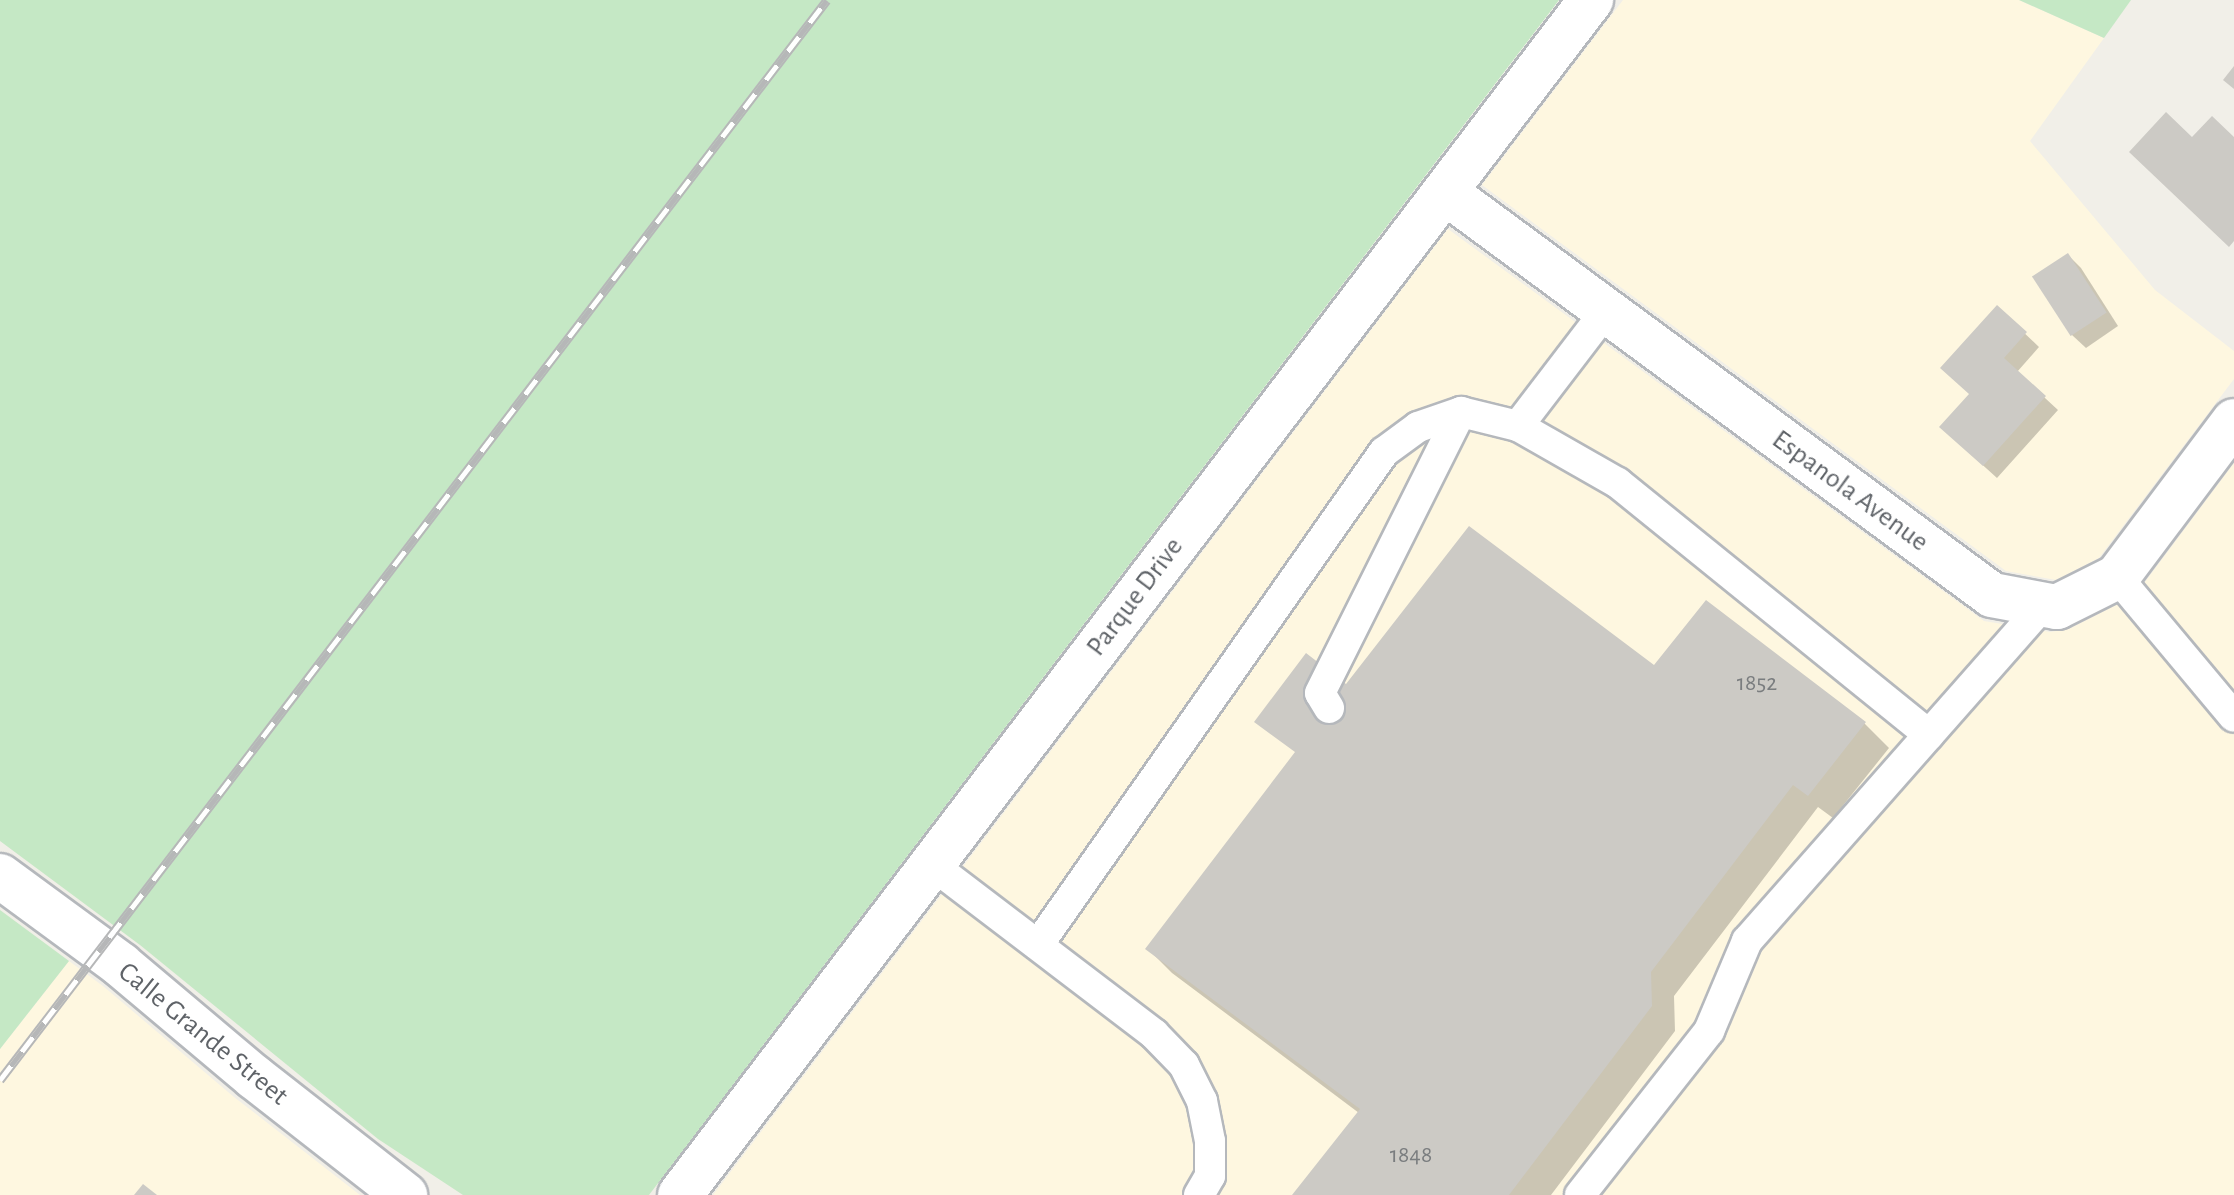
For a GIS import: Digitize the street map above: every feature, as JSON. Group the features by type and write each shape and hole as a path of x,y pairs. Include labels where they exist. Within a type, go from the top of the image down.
{"street":[{"name":"Parque Drive","path":"680,1195 1591,0"},
{"name":"Espanola Avenue","path":"1445,192 1992,595 2057,607 2117,577 2234,421"},
{"name":"Calle Grande Street","path":"0,876 121,965 254,1077 405,1195"}],"lane":[{"path":"1518,426 1606,311"},
{"path":"1038,945 1384,452 1418,427 1461,412 1518,426 1618,483 1929,735"},
{"path":"1329,708 1320,693 1461,412"},
{"path":"2117,577 2234,717"},
{"path":"1580,1195 1709,1031 1747,941 2044,604"},
{"path":"931,864 1154,1034 1184,1065 1202,1101 1210,1141 1210,1176 1199,1195"}],"shaded area":[{"path":"1623,0 2019,0 2104,38 2030,141 2155,290 2234,351 2234,379 2099,558 2056,580 2006,571 1482,185"},
{"path":"1448,229 1984,621 2050,632 2069,629 2128,599 2139,590 2234,463 2234,1195 713,1195"},
{"path":"69,961 234,1097 360,1195 0,1195 0,1049"}],"green space":[{"path":"0,0 1559,0 649,1195 463,1195 378,1139 140,945 0,841"},
{"path":"2019,0 2131,0 2104,38"},
{"path":"0,910 69,961 0,1049"}],"building":[{"path":"2234,66 2234,89 2223,80"},
{"path":"2166,112 2192,137 2212,116 2234,137 2234,241 2229,247 2129,152"},
{"path":"2068,253 2107,313 2071,336 2032,276"},
{"path":"1997,305 2027,332 2004,358 2046,396 1983,466 1939,427 1969,394 1940,368"},
{"path":"1469,526 1654,665 1706,600 1866,722 1808,796 1793,785 1651,972 1652,1006 1509,1195 1292,1195 1360,1109 1145,949 1295,752 1254,722 1306,653 1346,684"},
{"path":"143,1184 157,1195 134,1195"}],"railway":[{"path":"0,1080 827,0"}]}
